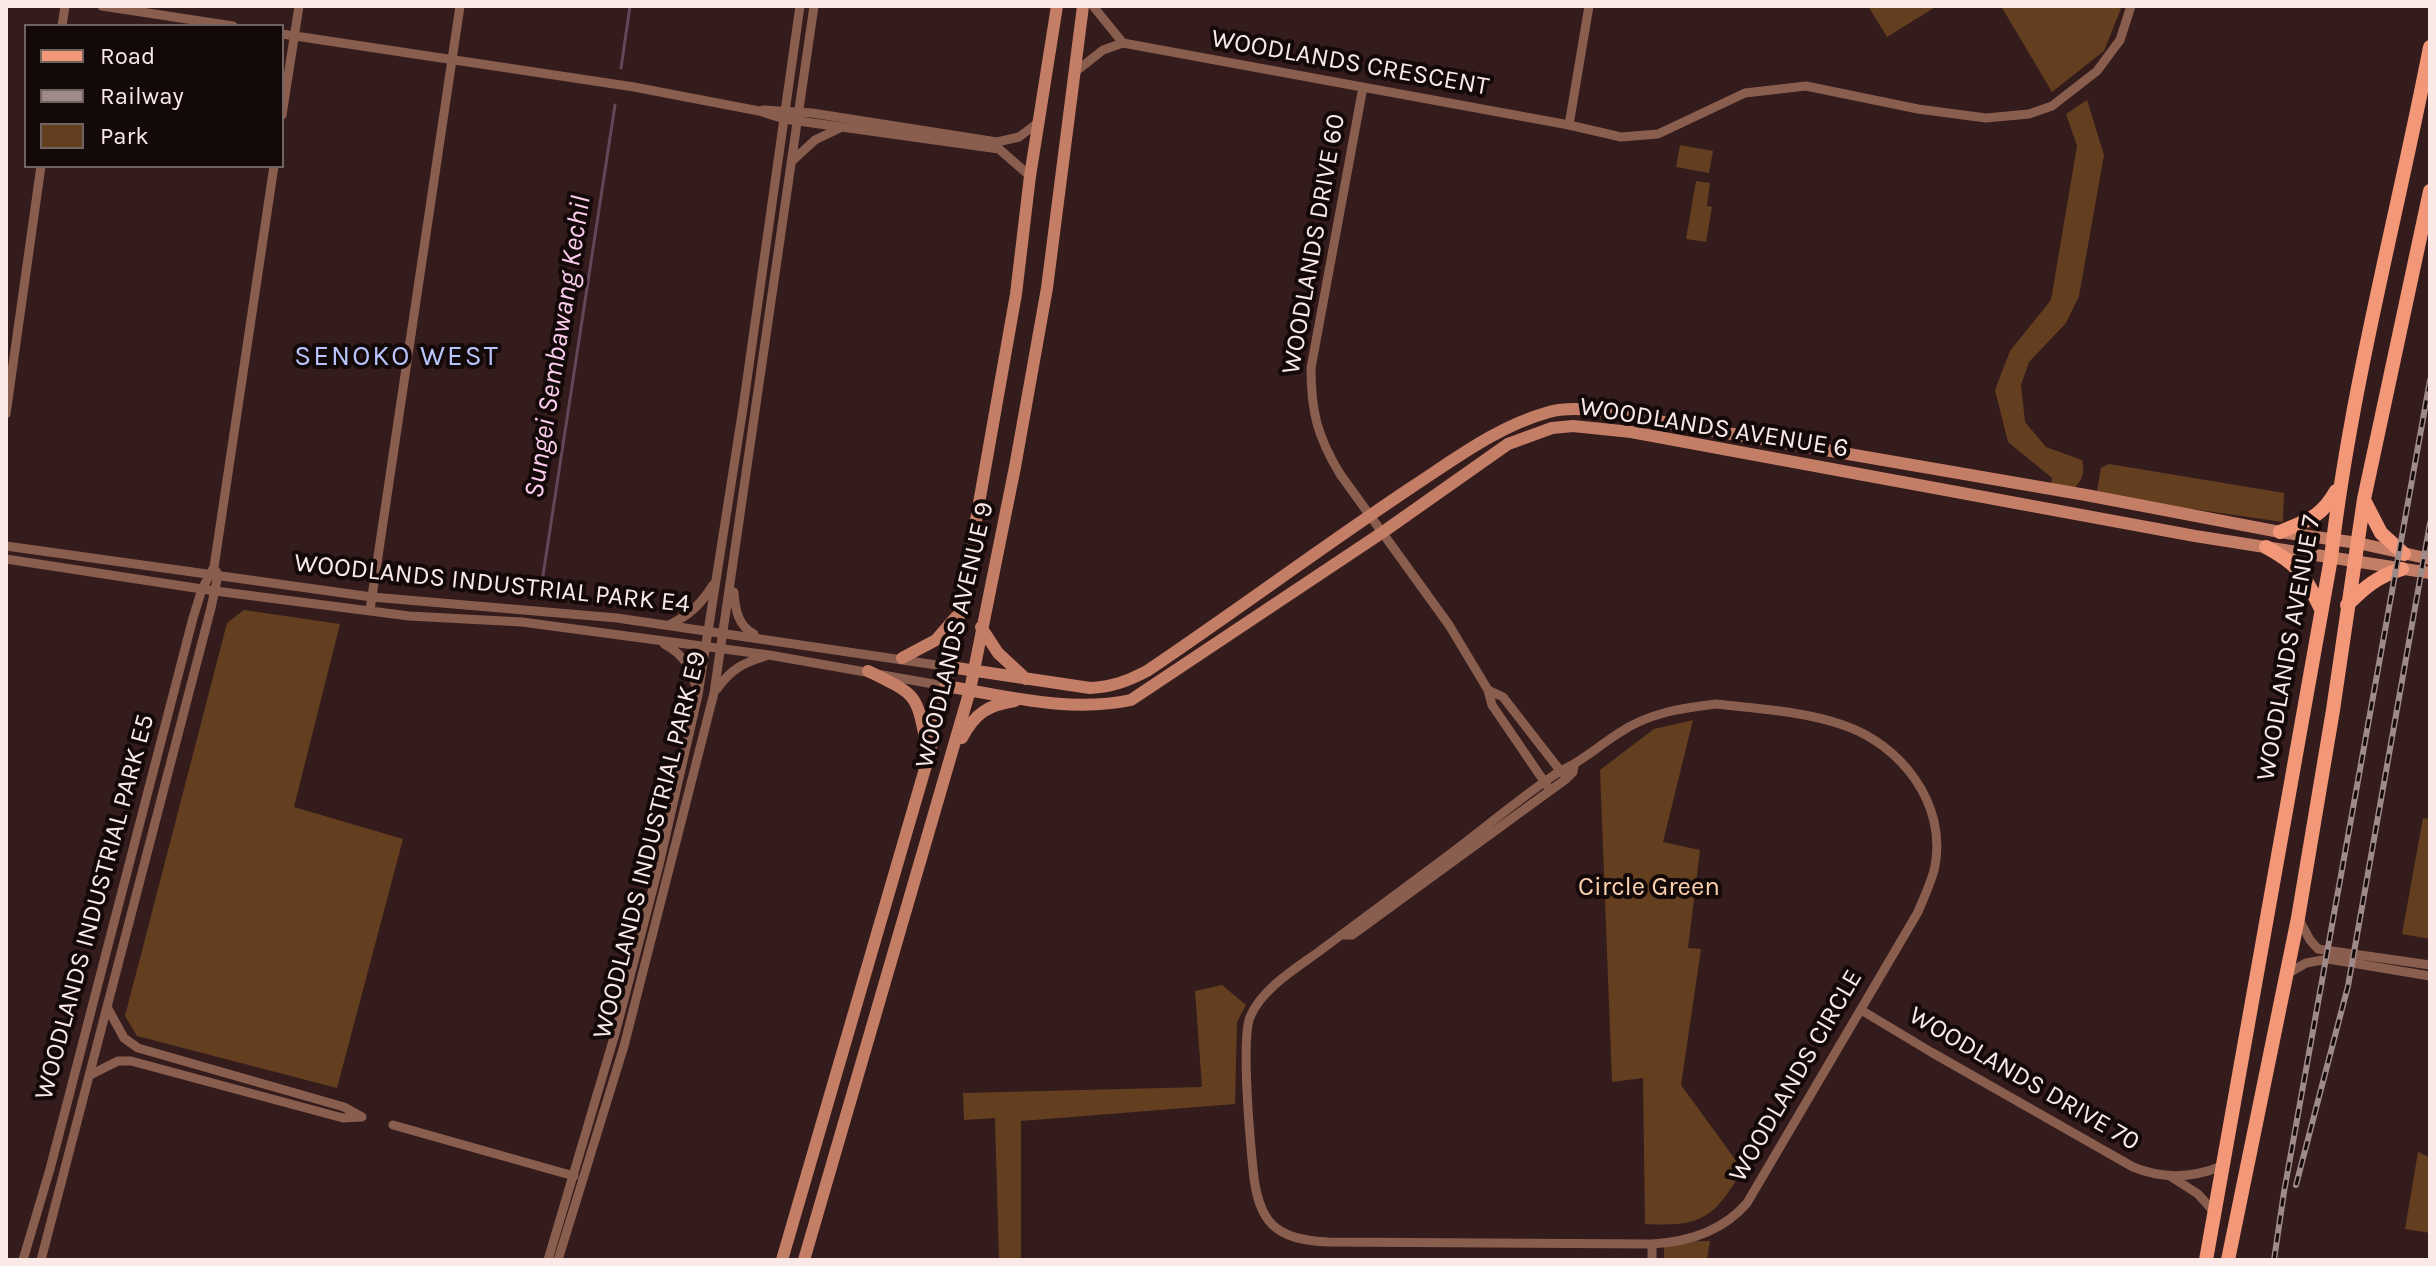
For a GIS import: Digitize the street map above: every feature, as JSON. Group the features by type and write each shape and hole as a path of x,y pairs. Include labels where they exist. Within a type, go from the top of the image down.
{"main road":[{"name":"WOODLANDS AVENUE 7","path":"2206,1260 2331,558 2341,482 2370,327 2430,47"},
{"name":"WOODLANDS AVENUE 7","path":"2228,1260 2298,918 2364,499 2430,191"},
{"path":"2280,532 2317,516 2327,507 2341,482"},
{"path":"2347,606 2370,583 2403,561 2381,533 2364,499"},
{"path":"2266,547 2302,570 2321,610"}],"street":[{"path":"102,6 220,24"},
{"path":"284,102 299,6"},
{"path":"370,610 460,6"},
{"name":"WOODLANDS INDUSTRIAL PARK E9","path":"548,1260 615,1034 698,695 743,408 800,6"},
{"name":"WOODLANDS INDUSTRIAL PARK E9","path":"558,1260 624,1046 714,693 814,6"},
{"name":"WOODLANDS AVENUE 9","path":"782,1260 929,755 950,667 1016,294 1030,176 1057,6"},
{"name":"WOODLANDS AVENUE 9","path":"804,1260 970,690 1047,288 1083,6"},
{"path":"1075,72 1089,58 1123,43 1093,6"},
{"path":"1569,125 1589,6"},
{"name":"WOODLANDS CRESCENT","path":"1123,43 1621,137 1658,134 1745,93 1806,86 1918,109 1986,118 2029,114 2052,106 2103,64 2120,40 2131,6"},
{"path":"284,34 604,82 759,111 997,142 1019,137 1039,122"},
{"name":"WOODLANDS DRIVE 60","path":"1363,87 1311,368 1311,394 1317,427 1324,448 1449,625 1488,690"},
{"path":"797,116 840,128 999,149 1030,176"},
{"path":"790,163 815,140 840,128"},
{"path":"6,414 41,168"},
{"name":"WOODLANDS INDUSTRIAL PARK E5","path":"41,1260 215,591 214,572 274,168"},
{"name":"WOODLANDS AVENUE 6","path":"973,670 1090,688 1126,681 1147,671 1232,614 1371,515 1484,440 1553,411 1581,410 1634,417 2059,490 2280,532 2358,543 2430,573"},
{"name":"WOODLANDS AVENUE 6","path":"970,690 1079,706 1111,705 1131,700 1383,532 1508,444 1552,428 1573,426 1631,432 2331,558 2354,561 2430,559"},
{"name":"WOODLANDS INDUSTRIAL PARK E4","path":"6,546 214,572 372,597 617,618 973,670"},
{"path":"44,564 46,552"},
{"name":"WOODLANDS INDUSTRIAL PARK E4","path":"6,559 215,591 409,616 522,622 769,655 970,690"},
{"path":"95,572 97,559"},
{"path":"170,584 172,569"},
{"name":"WOODLANDS INDUSTRIAL PARK E5","path":"23,1260 50,1169 202,589 214,572"},
{"path":"732,573 736,612 745,630 761,638"},
{"path":"255,596 258,580"},
{"path":"669,625 701,604 715,583"},
{"path":"324,605 327,590"},
{"path":"902,658 936,640 959,612"},
{"path":"981,627 998,653 1026,679"},
{"path":"657,641 676,650 685,660 698,695"},
{"path":"714,693 731,671 743,663 769,655"},
{"path":"868,671 913,696 919,707 929,755"},
{"path":"1488,690 1503,697 1563,775"},
{"path":"1488,690 1492,705 1547,786"},
{"path":"951,757 978,713 991,705 1026,700"},
{"name":"WOODLANDS CIRCLE","path":"1716,704 1843,725 1884,745 1918,780 1935,831 1935,866 1918,912 1767,1174 1727,1224 1704,1234 1652,1244 1309,1241 1290,1238 1265,1217 1257,1198 1254,1179 1246,1042 1250,1017 1257,1005 1281,981 1341,935 1563,775 1620,732 1643,719 1682,708 1716,704"},
{"path":"672,810 683,814"},
{"path":"2298,918 2318,949 2430,965"},
{"path":"2287,974 2306,963 2328,959 2430,976"},
{"path":"90,1075 118,1061 131,1061 343,1118 362,1117 344,1107 138,1048 124,1038 107,1007"},
{"name":"WOODLANDS DRIVE 70","path":"1861,1010 2096,1148 2144,1172 2170,1176 2207,1172 2222,1166"},
{"path":"393,1125 574,1176"},
{"name":"WOODLANDS DRIVE 70","path":"2170,1176 2198,1194 2214,1212"},
{"path":"1652,1244 1652,1260"}],"green space":[{"path":"1868,6 1937,6 1887,37"},
{"path":"2001,6 2122,6 2104,51 2052,92"},
{"path":"2087,100 2104,155 2079,296 2066,323 2029,362 2021,385 2025,422 2046,447 2082,460 2082,477 2072,490 2050,487 2052,478 2008,442 1995,390 2010,351 2051,300 2077,146 2066,114"},
{"path":"1680,145 1713,151 1709,173 1676,167"},
{"path":"1696,181 1710,183 1707,206 1712,207 1706,242 1686,239"},
{"path":"2109,464 2284,493 2283,522 2102,496 2097,491 2101,468"},
{"path":"244,610 340,624 294,807 403,839 337,1088 137,1036 125,1016 227,623"},
{"name":"Circle Green","path":"1693,720 1663,842 1700,850 1688,948 1701,949 1681,1085 1743,1170 1723,1199 1704,1216 1681,1224 1645,1224 1643,1078 1612,1082 1600,770 1654,729"},
{"path":"2423,818 2430,819 2430,939 2402,934"},
{"path":"1222,985 1246,1005 1237,1022 1235,1104 1021,1121 1021,1260 999,1260 995,1118 964,1120 963,1093 1202,1087 1195,991"},
{"path":"2418,1152 2429,1157 2430,1153 2430,1233 2405,1229"},
{"path":"1710,1241 1707,1260 1664,1260 1664,1242"}],"waterway":[{"name":"Sungei Sembawang Kechil","path":"621,68 630,6"},
{"name":"Sungei Sembawang Kechil","path":"540,595 615,105"}],"railway":[{"path":"2274,1260 2430,380"},
{"path":"2296,1185 2348,986 2430,523"}],"district":[{"name":"SENOKO WEST","path":"397,357"}]}
